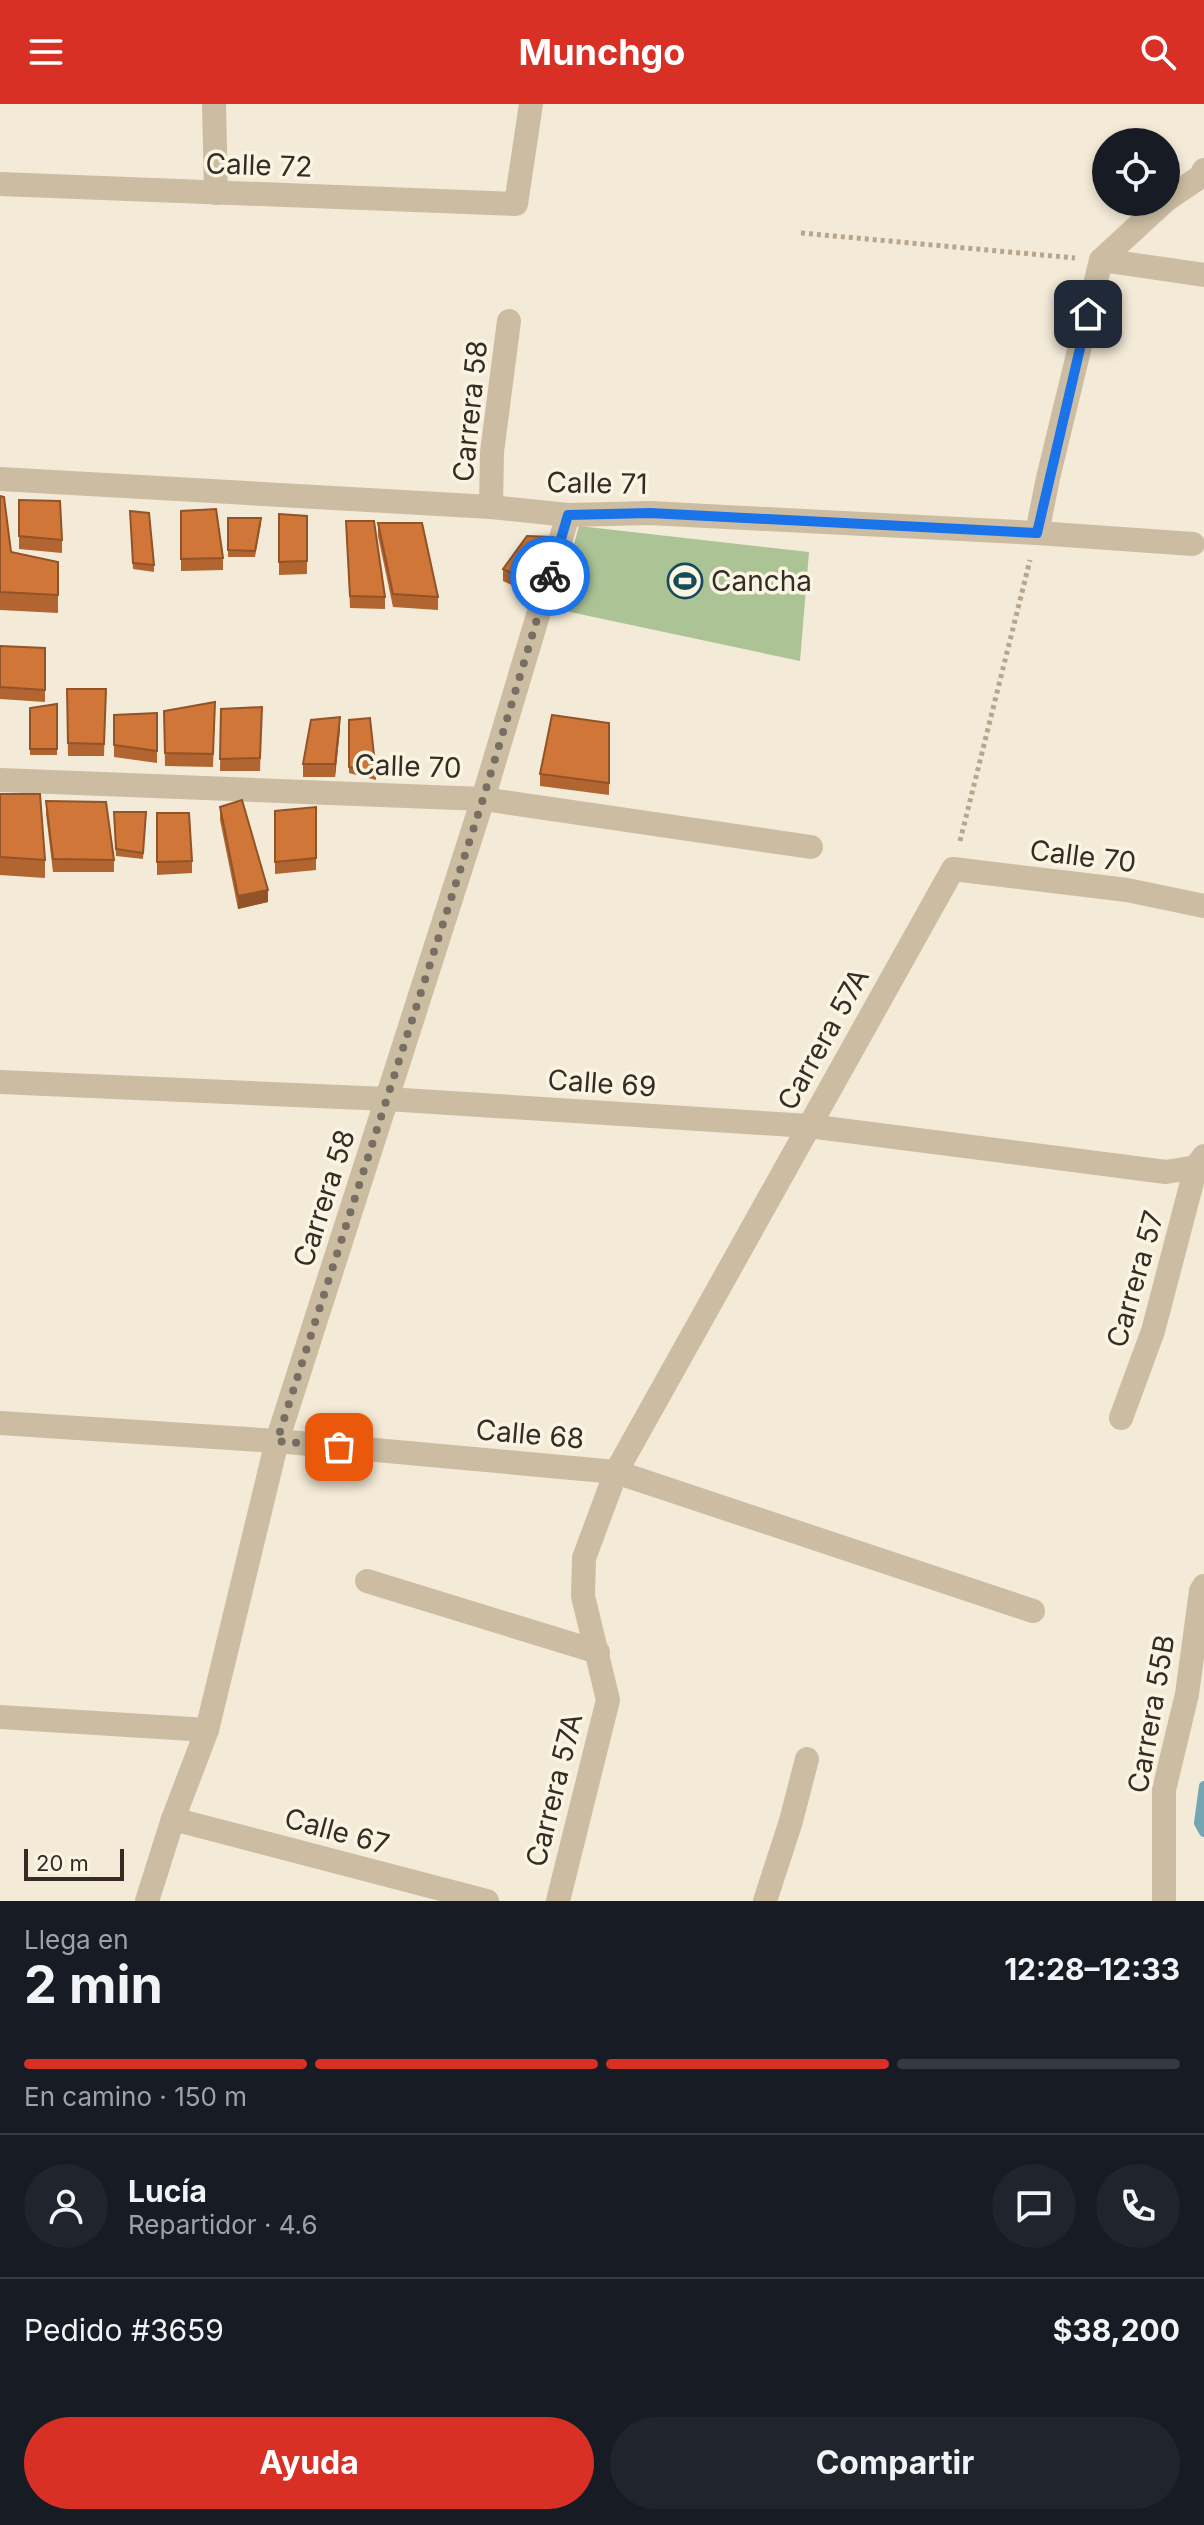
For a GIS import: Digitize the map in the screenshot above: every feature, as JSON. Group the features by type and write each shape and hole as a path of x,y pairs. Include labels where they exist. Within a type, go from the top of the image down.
{"street":[{"path":"214,104 216,193"},
{"name":"Calle 72","path":"0,184 516,204 531,104"},
{"path":"1180,191 1200,177 1204,170"},
{"path":"1037,533 1101,260 1150,216"},
{"path":"1101,260 1204,275"},
{"name":"Carrera 58","path":"491,507 492,452 509,321"},
{"name":"Calle 71","path":"0,479 491,507 568,515 650,513 1193,544"},
{"name":"Carrera 58","path":"147,1901 173,1819 207,1730 277,1441 483,799 568,515"},
{"name":"Calle 70","path":"0,780 483,799 811,847"},
{"name":"Calle 70","path":"953,869 1127,890 1204,906"},
{"name":"Carrera 57A","path":"558,1901 608,1700 583,1596 584,1558 616,1472 953,869"},
{"name":"Calle 69","path":"0,1082 387,1099 809,1126 1166,1172 1200,1162"},
{"name":"Carrera 57","path":"1121,1418 1153,1331 1200,1162"},
{"name":"Calle 68","path":"0,1423 277,1441 616,1472 1033,1611"},
{"path":"367,1581 598,1652"},
{"name":"Carrera 55B","path":"1164,1901 1164,1790 1187,1694 1204,1586"},
{"path":"0,1717 207,1730"},
{"path":"765,1901 807,1759"},
{"name":"Calle 67","path":"173,1819 487,1901"}],"path":[{"path":"801,233 1101,260"},
{"path":"953,869 1037,533"}],"green space":[{"name":"Cancha","path":"579,526 809,552 800,661 556,609"}],"building":[{"path":"0,496 4,497 11,552 58,562 58,595 0,592"},
{"path":"19,500 60,501 62,540 19,536"},
{"path":"216,509 223,558 181,559 181,511"},
{"path":"130,511 149,513 154,565 133,563"},
{"path":"279,514 307,516 307,561 279,562"},
{"path":"228,518 261,518 255,551 228,550"},
{"path":"346,521 374,521 385,597 350,596"},
{"path":"378,523 422,523 438,597 393,594"},
{"path":"527,536 553,537 538,585 503,569"},
{"path":"0,646 45,648 45,690 0,687"},
{"path":"67,689 106,689 104,744 68,743"},
{"path":"215,702 213,754 165,753 164,711"},
{"path":"57,704 57,749 30,749 30,708"},
{"path":"262,707 260,758 220,759 221,709"},
{"path":"157,713 157,751 114,745 114,715"},
{"path":"552,715 609,723 609,783 540,774"},
{"path":"340,717 335,764 303,764 311,720"},
{"path":"370,718 376,774 349,767 349,720"},
{"path":"0,794 40,794 45,860 0,857"},
{"path":"242,800 268,890 238,896 220,807"},
{"path":"46,801 106,802 114,860 53,859"},
{"path":"316,807 316,858 275,862 275,811"},
{"path":"114,812 146,812 143,853 116,849"},
{"path":"157,813 189,813 192,861 157,862"}],"waterway":[{"path":"1204,1786 1199,1823 1204,1832"}],"way so far":[{"path":"339,1447 277,1441 483,799 550,576"}],"place":[{"name":"Cancha","path":"685,581"}],"route":[{"path":"550,576 568,515 650,513 1037,533 1088,314"}]}
